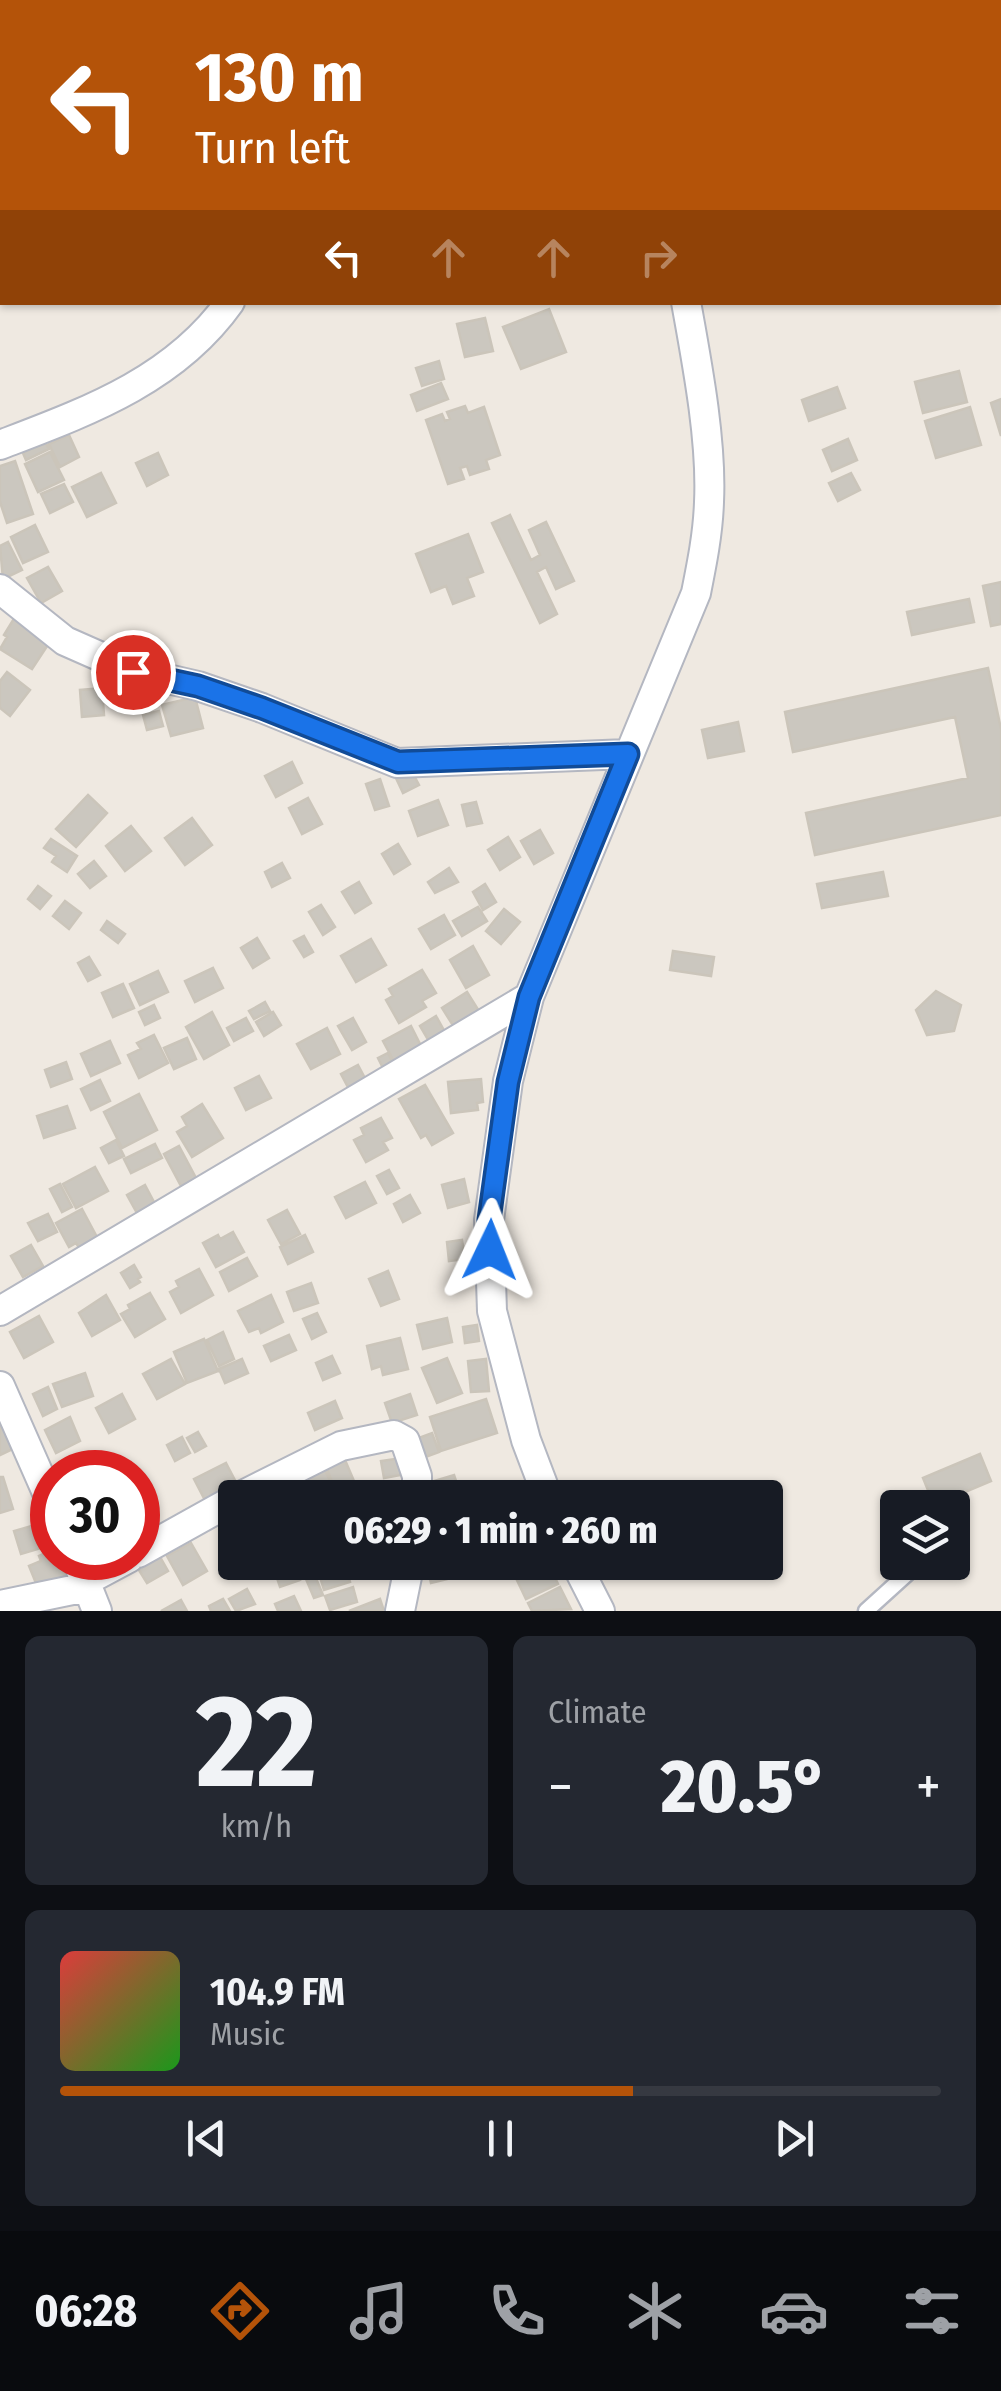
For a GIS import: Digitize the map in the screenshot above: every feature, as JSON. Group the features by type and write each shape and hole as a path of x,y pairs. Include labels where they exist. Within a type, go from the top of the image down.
{"street":[{"path":"0,445 100,406 174,363 227,305"},
{"path":"541,1480 526,1440 492,1311 489,1220 508,1082 529,997 696,593 706,546 710,497 700,383 687,305"},
{"path":"0,589 65,641 133,672 198,686 398,762 628,754"},
{"path":"0,1311 529,997"},
{"path":"0,1386 30,1454"},
{"path":"272,1480 340,1446 394,1434 406,1441 418,1480"},
{"path":"160,1540 218,1508"},
{"path":"400,1611 406,1580"},
{"path":"584,1580 600,1611"},
{"path":"0,1605 86,1584"}],"lane":[{"path":"866,1611 900,1580"}],"building":[{"path":"549,309 566,352 521,369 503,327"},
{"path":"485,318 493,351 465,357 457,324"},
{"path":"439,361 444,379 422,386 416,368"},
{"path":"959,371 967,402 923,413 915,382"},
{"path":"441,383 448,399 417,411 411,395"},
{"path":"837,387 845,408 809,421 802,400"},
{"path":"1001,399 1001,436 991,403"},
{"path":"465,406 468,413 484,407 500,455 486,460 489,469 470,475 467,466 460,468 464,479 448,484 426,420 442,414 445,421 450,419 447,412"},
{"path":"970,407 981,445 936,458 925,421"},
{"path":"69,435 79,457 60,467 49,444"},
{"path":"848,439 857,460 832,471 823,450"},
{"path":"45,442 49,449 26,460 23,453"},
{"path":"50,452 64,480 38,492 25,464"},
{"path":"158,453 168,475 147,486 136,463"},
{"path":"15,461 33,514 7,523 0,502 0,466"},
{"path":"101,473 116,503 87,517 72,487"},
{"path":"851,473 860,490 838,501 829,483"},
{"path":"64,484 73,502 50,513 41,494"},
{"path":"510,515 531,560 540,555 529,530 546,522 574,581 556,589 546,567 537,572 557,614 540,623 492,523"},
{"path":"35,525 48,552 23,563 11,537"},
{"path":"468,534 483,572 467,578 474,596 453,604 446,586 431,592 416,554"},
{"path":"8,542 22,570 3,579 0,546"},
{"path":"48,567 62,591 41,603 27,578"},
{"path":"1001,582 1001,624 991,626 983,586"},
{"path":"969,599 974,622 912,635 907,612"},
{"path":"15,617 51,640 32,669 0,649"},
{"path":"988,668 1001,729 1001,815 815,855 806,813 968,778 955,717 793,752 785,712"},
{"path":"7,672 30,690 10,716 0,708 0,681"},
{"path":"102,688 104,715 82,717 80,690"},
{"path":"195,697 203,728 171,736 162,705"},
{"path":"159,711 163,726 147,730 143,715"},
{"path":"738,722 744,751 708,758 702,730"},
{"path":"292,762 302,783 276,797 265,776"},
{"path":"411,770 419,785 403,793 396,778"},
{"path":"380,779 389,806 375,810 366,784"},
{"path":"88,795 107,813 76,847 56,829"},
{"path":"308,798 322,824 302,834 289,808"},
{"path":"438,800 448,825 418,836 409,811"},
{"path":"476,802 482,823 467,826 462,805"},
{"path":"192,818 212,845 185,865 165,838"},
{"path":"131,826 151,851 125,871 106,846"},
{"path":"540,830 553,853 534,864 521,841"},
{"path":"508,837 520,857 500,870 488,850"},
{"path":"51,839 77,856 67,872 52,862 56,856 44,848"},
{"path":"398,844 410,864 394,874 382,854"},
{"path":"94,861 106,876 90,888 78,874"},
{"path":"282,863 290,878 272,887 265,872"},
{"path":"449,868 458,882 435,893 428,882"},
{"path":"883,872 888,896 822,908 817,884"},
{"path":"359,882 371,903 355,913 342,892"},
{"path":"485,884 496,902 483,910 473,892"},
{"path":"38,886 51,896 40,909 28,899"},
{"path":"65,901 81,913 69,929 53,916"},
{"path":"321,905 335,927 323,935 309,912"},
{"path":"478,907 487,921 462,936 453,921"},
{"path":"504,909 520,922 501,944 486,931"},
{"path":"444,915 455,935 431,949 419,929"},
{"path":"107,921 125,934 118,943 101,930"},
{"path":"304,936 313,952 304,957 294,941"},
{"path":"257,938 269,958 253,968 241,948"},
{"path":"371,939 386,965 356,982 341,956"},
{"path":"473,946 489,975 466,988 450,960"},
{"path":"673,951 714,957 711,976 670,970"},
{"path":"89,957 100,975 88,981 78,963"},
{"path":"213,968 223,988 195,1002 185,981"},
{"path":"422,970 436,993 422,1001 426,1007 399,1023 386,1000 393,996 389,989"},
{"path":"158,971 168,992 140,1005 130,984"},
{"path":"123,984 134,1008 113,1017 102,993"},
{"path":"936,991 961,1005 954,1031 927,1035 916,1010"},
{"path":"467,992 479,1011 454,1027 442,1008"},
{"path":"265,1002 270,1011 254,1019 249,1011"},
{"path":"154,1005 160,1018 145,1025 139,1012"},
{"path":"212,1012 229,1045 204,1059 186,1027"},
{"path":"273,1012 281,1025 264,1036 256,1022"},
{"path":"436,1016 446,1034 430,1043 420,1026"},
{"path":"246,1018 253,1031 234,1041 227,1028"},
{"path":"353,1018 366,1042 352,1050 338,1026"},
{"path":"411,1026 422,1048 397,1067 383,1041"},
{"path":"327,1028 340,1054 311,1069 297,1044"},
{"path":"154,1035 168,1063 139,1078 128,1055 141,1049 137,1043"},
{"path":"187,1038 196,1059 174,1069 164,1048"},
{"path":"110,1041 120,1063 91,1076 81,1054"},
{"path":"388,1053 396,1069 386,1074 378,1058"},
{"path":"66,1062 72,1079 51,1087 45,1070"},
{"path":"358,1065 367,1082 350,1091 341,1074"},
{"path":"259,1076 271,1098 246,1110 235,1088"},
{"path":"481,1079 483,1102 477,1103 478,1110 451,1113 448,1082"},
{"path":"100,1080 110,1101 91,1110 81,1089"},
{"path":"425,1085 453,1133 432,1145 426,1135 421,1138 399,1099"},
{"path":"139,1094 157,1130 122,1148 104,1112"},
{"path":"202,1104 223,1138 192,1157 177,1132 187,1126 182,1117"},
{"path":"67,1106 75,1128 44,1138 37,1116"},
{"path":"381,1118 392,1138 383,1142 388,1150 366,1162 354,1140 364,1135 361,1128"},
{"path":"116,1140 124,1156 109,1163 101,1148"},
{"path":"155,1144 162,1158 131,1173 124,1159"},
{"path":"179,1146 196,1178 181,1186 164,1154"},
{"path":"95,1167 108,1191 76,1208 63,1184"},
{"path":"389,1170 399,1188 387,1194 377,1176"},
{"path":"464,1179 469,1202 448,1208 442,1185"},
{"path":"365,1182 376,1203 346,1218 335,1197"},
{"path":"60,1184 72,1207 62,1212 50,1189"},
{"path":"145,1185 155,1204 137,1213 127,1195"},
{"path":"410,1195 420,1213 403,1222 394,1204"},
{"path":"82,1209 98,1239 80,1249 76,1243 69,1247 56,1223"},
{"path":"287,1210 300,1234 281,1244 268,1220"},
{"path":"48,1214 57,1232 38,1241 28,1223"},
{"path":"233,1232 244,1252 216,1267 203,1243"},
{"path":"305,1235 313,1252 288,1264 280,1247"},
{"path":"462,1240 465,1259 449,1261 447,1242"},
{"path":"31,1245 43,1266 23,1277 11,1256"},
{"path":"247,1258 257,1276 229,1291 220,1272"},
{"path":"134,1265 141,1277 130,1288 121,1273"},
{"path":"199,1269 213,1295 181,1313 170,1292 179,1287 176,1281"},
{"path":"388,1271 399,1299 381,1306 369,1279"},
{"path":"311,1283 318,1303 294,1311 287,1292"},
{"path":"150,1293 165,1319 135,1337 121,1314 130,1309 128,1305"},
{"path":"106,1295 120,1320 92,1336 79,1313"},
{"path":"271,1295 283,1322 261,1333 259,1328 249,1332 238,1311"},
{"path":"317,1313 326,1332 312,1339 303,1319"},
{"path":"39,1316 53,1342 24,1358 10,1332"},
{"path":"447,1318 452,1342 423,1349 417,1325"},
{"path":"477,1325 479,1341 465,1343 463,1327"},
{"path":"223,1332 234,1359 219,1366 207,1340"},
{"path":"289,1335 296,1350 271,1361 264,1346"},
{"path":"400,1338 408,1369 383,1375 381,1366 372,1369 367,1346"},
{"path":"204,1339 218,1371 187,1383 174,1352"},
{"path":"332,1356 340,1373 323,1380 316,1363"},
{"path":"447,1358 462,1393 437,1403 422,1368"},
{"path":"171,1359 185,1384 157,1399 143,1374"},
{"path":"242,1359 248,1373 225,1383 219,1369"},
{"path":"486,1359 489,1391 471,1392 468,1361"},
{"path":"85,1373 93,1396 62,1407 53,1384"},
{"path":"48,1387 57,1409 43,1416 33,1394"},
{"path":"122,1394 135,1419 109,1433 96,1408"},
{"path":"410,1394 417,1415 392,1423 385,1403"},
{"path":"486,1399 497,1433 441,1451 430,1417"},
{"path":"335,1401 342,1418 315,1430 308,1413"},
{"path":"70,1417 80,1441 55,1450 45,1430"},
{"path":"0,1419 15,1448 0,1455"},
{"path":"198,1432 206,1446 195,1452 187,1438"},
{"path":"432,1433 439,1452 423,1458 416,1439"},
{"path":"182,1437 190,1453 175,1461 167,1445"},
{"path":"980,1454 991,1481 970,1490 928,1490 923,1478"},
{"path":"403,1458 406,1474 384,1478 381,1461"},
{"path":"345,1460 354,1480 331,1480 327,1469"},
{"path":"226,1463 235,1480 218,1480 218,1498 207,1504 194,1479"},
{"path":"325,1470 330,1480 303,1480"},
{"path":"0,1477 13,1509 0,1513"},
{"path":"30,1526 30,1551 21,1554 14,1531"},
{"path":"191,1543 207,1571 183,1585 167,1556"},
{"path":"160,1557 168,1571 160,1576"},
{"path":"35,1580 58,1580 38,1588"},
{"path":"278,1580 300,1580 280,1587"},
{"path":"306,1580 317,1580 323,1595 314,1598"},
{"path":"321,1580 349,1580 350,1582 324,1590"},
{"path":"517,1580 556,1580 558,1584 526,1599"},
{"path":"353,1587 357,1602 330,1610 325,1596"},
{"path":"560,1587 571,1609 532,1611 528,1603"},
{"path":"247,1589 255,1604 236,1611 229,1599"},
{"path":"294,1596 301,1611 278,1611 275,1604"},
{"path":"223,1599 230,1611 211,1611 209,1606"},
{"path":"380,1599 384,1611 349,1611"},
{"path":"181,1600 187,1611 161,1611"}],"route":[{"path":"133,672 198,686 398,762 628,754 529,997 508,1082 489,1220 490,1250"}]}
